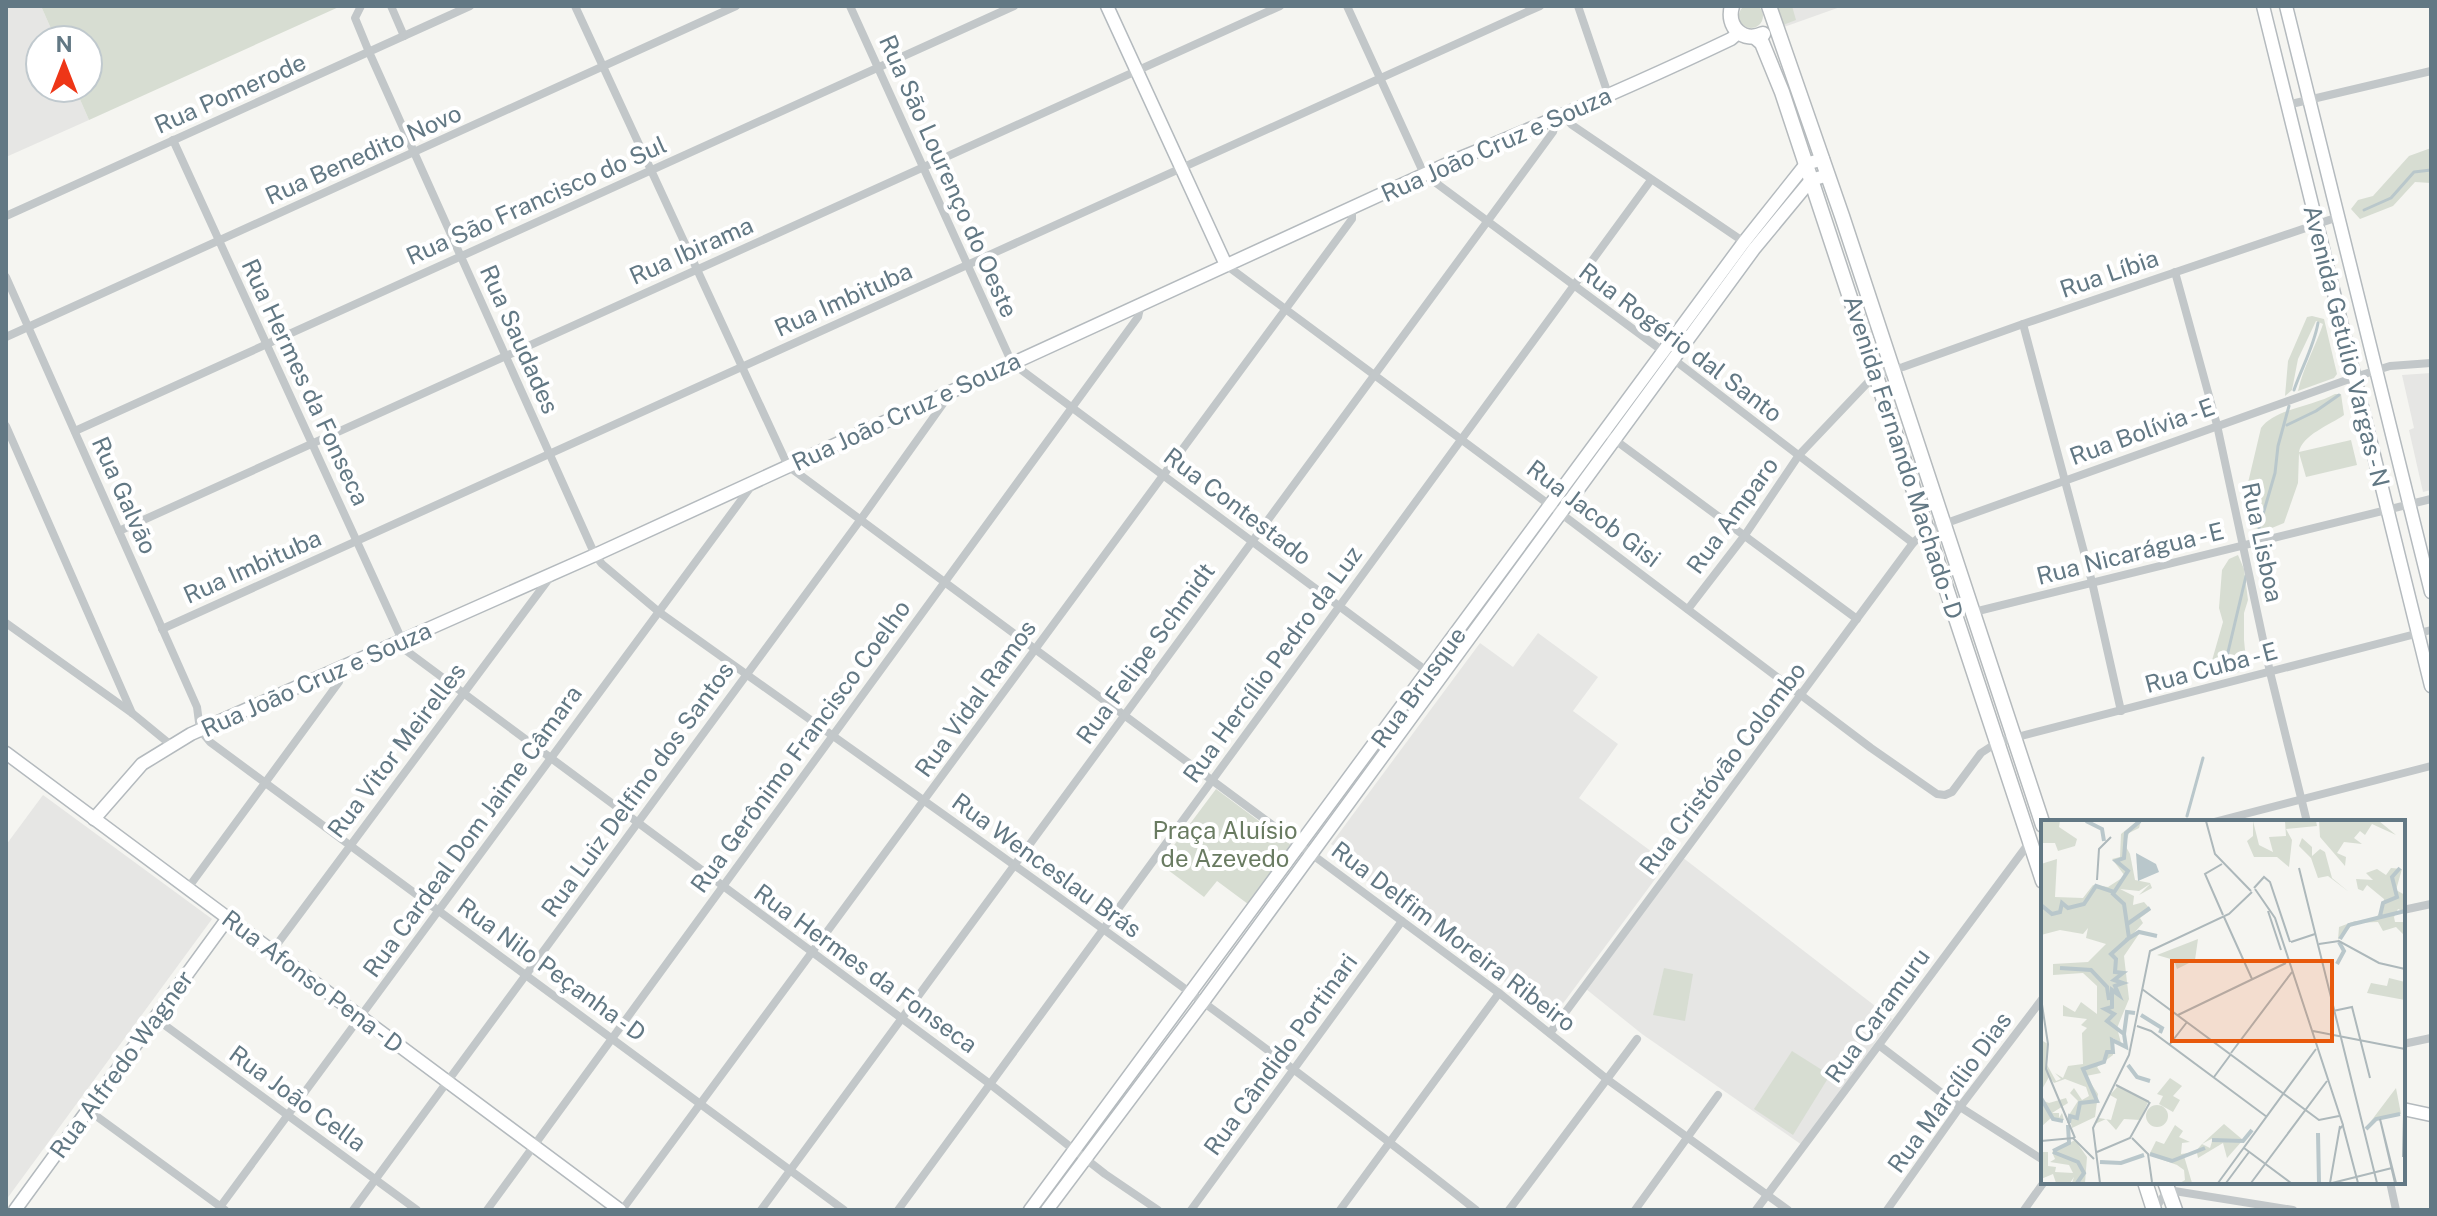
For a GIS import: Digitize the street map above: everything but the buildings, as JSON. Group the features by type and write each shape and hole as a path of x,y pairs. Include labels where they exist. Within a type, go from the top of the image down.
{"main road":[{"path":"1732,6 1732,25 1746,37 1766,32 1771,13"},
{"name":"Avenida Fernando Machado - D","path":"1771,13 1974,612 2029,843 2041,876"},
{"name":"Avenida Fernando Machado - D","path":"1755,37 1762,43 1782,92 1927,530 2006,740 2041,820"},
{"path":"1843,274 1860,269"},
{"path":"2146,1184 2154,1210"},
{"path":"2166,1186 2175,1210"}],"street":[{"name":"Rua Saudades","path":"361,6 355,18 369,52 595,555"},
{"path":"391,6 404,36"},
{"name":"Rua Pomerode","path":"6,216 470,6"},
{"path":"575,6 788,466"},
{"name":"Rua Benedito Novo","path":"6,337 736,6"},
{"name":"Rua São Lourenço do Oeste","path":"850,6 1012,363"},
{"name":"Rua São Francisco do Sul","path":"75,431 1014,6"},
{"path":"1107,6 1226,265"},
{"name":"Rua Ibirama","path":"119,531 1280,6"},
{"path":"1347,6 1424,174"},
{"name":"Rua Imbituba","path":"162,629 1540,6"},
{"path":"1578,6 1608,94"},
{"name":"Avenida Getúlio Vargas - N","path":"2263,6 2389,510 2424,631 2431,686"},
{"name":"Avenida Getúlio Vargas - N","path":"2286,6 2431,592"},
{"name":"Rua João Cruz e Souza","path":"94,819 142,764 200,730 595,555 1424,174 1560,117 1720,44 1738,33"},
{"path":"2287,105 2431,71"},
{"path":"1560,117 1749,246"},
{"name":"Rua Felipe Schmidt","path":"761,1210 1553,132 1560,117"},
{"name":"Rua Hermes da Fonseca","path":"173,140 357,541 399,642 464,694 990,1084 1085,1159 1158,1210"},
{"path":"1806,164 1823,159"},
{"name":"Rua Brusque","path":"1772,218 1806,164"},
{"name":"Rua Rogério dal Santo","path":"1424,174 1913,543"},
{"path":"1811,180 1828,175"},
{"name":"Rua Hercílio Pedro da Luz","path":"898,1210 1651,180"},
{"name":"Rua Brusque","path":"1030,1210 1428,673 1616,441 1669,356 1749,246 1772,218 1811,180"},
{"name":"Rua Vidal Ramos","path":"621,1210 1352,219 1352,207"},
{"name":"Rua Líbia","path":"1875,375 2338,217"},
{"name":"Rua Jacob Gisi","path":"1226,265 1937,794 1952,792 1981,753 2006,740"},
{"name":"Rua Lisboa","path":"2175,272 2217,425 2270,672 2306,820"},
{"name":"Rua Galvão","path":"6,277 197,707 200,730"},
{"name":"Rua Gerônimo Francisco Coelho","path":"487,1210 1138,317 1141,304"},
{"path":"2023,324 2092,582 2121,711"},
{"name":"Rua Brusque","path":"1047,1210 1440,681 1557,510 1604,432 1669,356"},
{"name":"Rua Contestado","path":"1012,363 1440,681"},
{"name":"Rua Bolívia - E","path":"1927,530 2355,377 2390,366 2431,363"},
{"name":"Rua Amparo","path":"1688,609 1745,535 1799,455 1875,375"},
{"name":"Rua Luiz Delfino dos Santos","path":"353,1210 861,519 952,390"},
{"path":"6,426 132,713"},
{"path":"1604,432 1857,619"},
{"name":"Rua Delfim Moreira Ribeiro","path":"788,466 1499,993 1608,1080 1788,1210"},
{"name":"Rua Cardeal Dom Jaime Câmara","path":"223,1208 288,1115 756,480"},
{"name":"Rua Nicarágua - E","path":"1974,612 2431,499"},
{"name":"Rua Cristóvão Colombo","path":"1550,1033 1913,543 1927,530"},
{"name":"Rua Wenceslau Brás","path":"595,555 659,612 1104,929 1294,1069 1476,1210"},
{"name":"Rua Vitor Meirelles","path":"272,951 553,573"},
{"path":"6,623 132,713 171,745"},
{"name":"Rua Cuba - E","path":"2006,740 2424,631"},
{"path":"188,888 339,682 342,667"},
{"name":"Rua Nilo Peçanha - D","path":"200,730 210,742 844,1210"},
{"name":"Rua Afonso Pena - D","path":"6,753 621,1210"},
{"path":"2222,820 2431,766"},
{"name":"Rua Caramuru","path":"1756,1210 2029,843"},
{"path":"2405,910 2431,904"},
{"name":"Rua Alfredo Wagner","path":"15,1210 228,918"},
{"name":"Rua Cândido Portinari","path":"1191,1210 1402,921"},
{"path":"1340,1210 1499,993"},
{"name":"Rua Marcílio Dias","path":"1887,1210 2041,1001"},
{"name":"Rua João Cella","path":"155,1018 417,1210"},
{"path":"2405,1044 2431,1038"},
{"path":"1509,1210 1637,1039"},
{"path":"1880,1046 1960,1107 2041,1159"},
{"path":"1635,1210 1718,1095"},
{"path":"2405,1109 2431,1115"},
{"path":"88,1110 223,1208"},
{"path":"2024,1210 2043,1184"},
{"path":"2390,1184 2396,1210"},
{"path":"2154,1210 2166,1186 2293,1210"}],"shaded area":[{"path":"6,6 41,6 49,24 24,24 24,104 82,104 89,120 6,157"},
{"path":"1777,6 1843,6 1784,27"},
{"path":"2431,373 2431,490 2423,492 2409,430 2414,428 2402,375"},
{"path":"1538,633 1598,677 1573,711 1618,744 1579,798 1667,863 1553,1017 1360,876 1364,868 1331,844 1480,643 1513,667"},
{"path":"43,795 212,919 6,1200 6,845"},
{"path":"1682,857 1892,1019 1802,1145 1642,1034 1586,989"}],"green space":[{"path":"1751,4 1759,8 1763,16 1759,24 1751,28 1743,24 1739,16 1743,8"},
{"path":"41,6 341,6 89,120 82,104 104,104 104,24 49,24"},
{"path":"1777,6 1792,6 1796,20 1783,25"},
{"path":"2431,148 2431,183 2415,182 2393,206 2360,219 2351,209 2358,200 2373,196 2409,156"},
{"path":"2307,317 2324,319 2337,374 2334,378 2298,391 2323,324 2316,321 2298,359 2292,390 2285,396 2288,361"},
{"path":"2341,394 2344,415 2311,435 2299,452 2351,440 2357,465 2306,477 2299,453 2298,483 2284,523 2267,530 2252,528 2247,487 2261,428 2275,416"},
{"path":"2238,555 2244,569 2248,600 2244,613 2247,670 2219,677 2211,675 2209,671 2223,622 2219,608 2222,570 2229,559"},
{"name":"Praça Aluísio de Azevedo","path":"1216,789 1291,845 1248,904 1217,881 1204,897 1160,864"},
{"path":"1664,968 1693,974 1685,1021 1653,1015"},
{"path":"1792,1051 1830,1075 1793,1135 1754,1109"}],"waterway":[{"path":"2364,210 2391,198 2414,172 2431,170"},
{"path":"2294,390 2318,323"},
{"path":"2287,425 2339,395"},
{"path":"2259,528 2275,473 2278,446 2289,406"},
{"path":"2224,669 2246,576"},
{"path":"2187,816 2203,758"}]}
